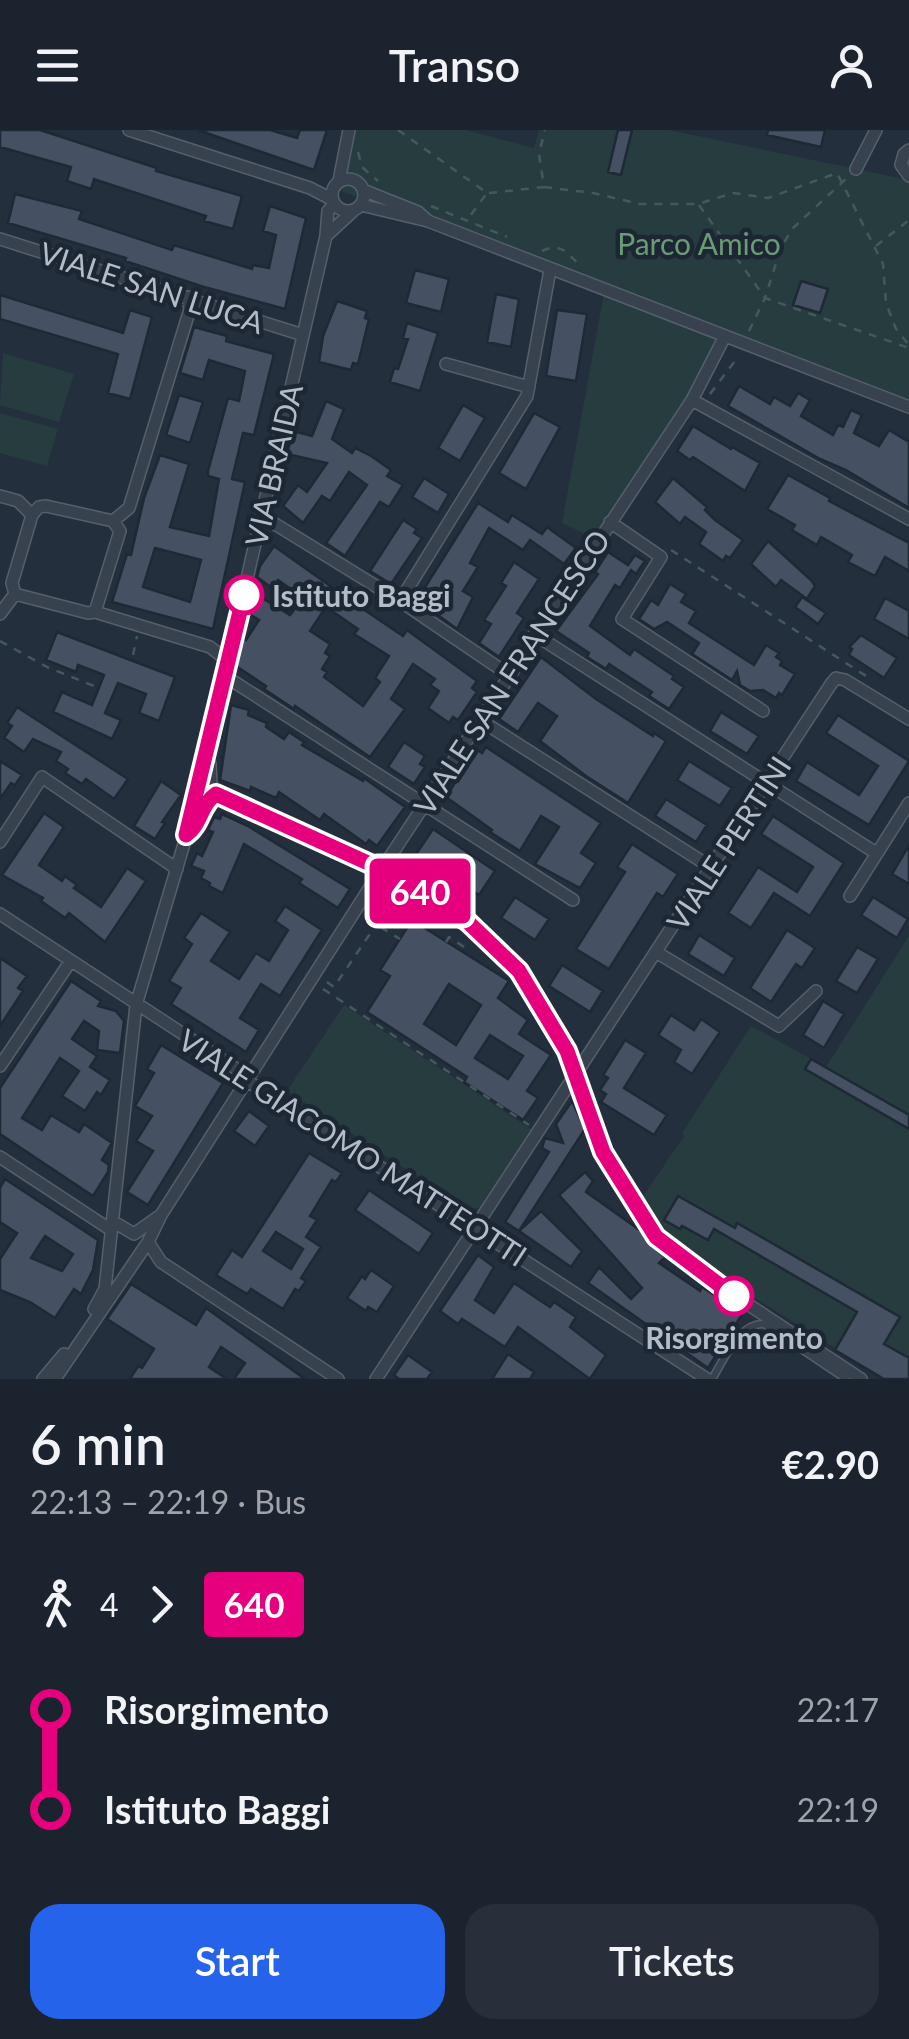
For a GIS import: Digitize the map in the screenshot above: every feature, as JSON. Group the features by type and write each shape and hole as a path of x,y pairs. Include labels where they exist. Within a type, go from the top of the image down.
{"street":[{"path":"129,130 310,188 339,209 357,208 428,221 909,407"},
{"path":"856,169 876,130"},
{"path":"332,201 352,137"},
{"path":"352,137 353,179 363,190 418,212 428,221"},
{"path":"909,150 901,165 909,176"},
{"path":"310,188 353,179"},
{"path":"326,236 357,208 363,190"},
{"name":"VIA BRAIDA","path":"100,1306 136,1005 207,753 332,201"},
{"name":"VIALE SAN LUCA","path":"0,239 303,335"},
{"path":"400,601 527,396 550,270"},
{"path":"113,521 128,508 190,309 188,297"},
{"name":"VIALE SAN FRANCESCO","path":"100,1306 148,1242 161,1215 354,911 692,400 724,338"},
{"path":"446,364 529,386"},
{"path":"692,400 909,519"},
{"path":"0,496 18,501 32,515"},
{"path":"15,594 12,583 32,515 39,506 113,521 120,531 95,612"},
{"path":"262,516 400,601 509,675"},
{"path":"610,522 661,557 622,619 763,712"},
{"path":"15,594 139,625 210,648 228,661"},
{"path":"0,614 15,594"},
{"path":"534,634 876,853"},
{"path":"225,676 573,900"},
{"name":"VIALE PERTINI","path":"376,1379 836,678 909,719"},
{"path":"480,720 712,868"},
{"path":"207,753 216,794 382,868 468,922 484,937 519,971 567,1051 603,1152 656,1237 702,1274 860,1379"},
{"path":"0,842 42,777 176,869"},
{"path":"186,835 192,831 202,806 216,794"},
{"path":"850,896 909,803"},
{"name":"VIALE GIACOMO MATTEOTTI","path":"0,914 238,1070 246,1080 709,1379"},
{"path":"656,952 779,1026 816,990"},
{"path":"0,1066 70,962"},
{"path":"0,1157 112,1226 134,1234 161,1215"},
{"path":"148,1242 161,1262 338,1379"},
{"path":"44,1379 100,1306"},
{"path":"55,1379 100,1306"}],"lane":[{"path":"709,1379 746,1328 756,1323 764,1324 846,1379"}],"path":[{"path":"398,130 488,193 544,187 640,204 698,204 733,193 768,198 837,173 883,264 886,303 896,329 909,346"},
{"path":"544,130 539,154 544,187"},
{"path":"352,137 362,167 385,186"},
{"path":"748,333 792,229 856,169"},
{"path":"466,220 488,193"},
{"path":"698,204 765,298 909,346"},
{"path":"432,206 511,238"},
{"path":"875,246 909,220"},
{"path":"541,251 552,246 566,249 577,264 588,269"},
{"path":"671,550 877,684"},
{"path":"134,655 139,625"},
{"path":"0,641 47,667 94,686"},
{"path":"354,911 400,939"},
{"path":"322,979 334,988 376,924"},
{"path":"446,942 449,937 467,949 472,941 479,945 484,937"},
{"path":"318,985 539,1132"}],"green space":[{"name":"Parco Amico","path":"345,130 466,130 534,148 539,130 669,130 909,180 909,411 726,343 600,541 562,523 604,293 331,187"},
{"path":"3,353 74,374 59,422 0,405"},
{"path":"0,413 58,429 47,466 0,453"},
{"path":"909,936 909,1379 884,1379 690,1257 662,1232 640,1201 751,1026 826,1067"},
{"path":"344,1005 531,1129 481,1207 468,1210 287,1091"}],"building":[{"path":"0,130 40,130 242,196 233,229 204,221 206,216 94,179 91,189 67,181 71,167 0,147"},
{"path":"198,130 270,130 297,138 300,130 327,130 314,170"},
{"path":"618,130 632,130 621,175 608,172"},
{"path":"768,130 825,130 821,147 767,135"},
{"path":"15,194 82,211 79,219 172,250 174,245 252,269 253,265 269,268 276,235 263,231 270,206 306,218 285,309 204,287 125,261 126,258 8,223"},
{"path":"415,270 449,279 441,312 406,303"},
{"path":"801,281 828,289 820,313 793,305"},
{"path":"496,294 519,299 511,347 487,342"},
{"path":"0,295 123,333 130,310 152,317 130,399 108,393 118,354 0,319"},
{"path":"337,301 367,311 365,318 369,319 358,364 353,363 351,370 319,362 323,336"},
{"path":"557,310 587,314 576,381 546,376"},
{"path":"407,323 438,333 420,391 390,382 408,339 403,338"},
{"path":"194,327 227,336 226,341 274,354 254,435 243,433 232,479 245,482 213,629 112,602 127,554 131,555 144,498 160,455 189,464 170,527 209,536 219,479 208,476 208,471 228,398 239,401 245,371 209,360 203,380 180,373","holes":["155,548 201,560 190,602 143,587"]},
{"path":"739,386 770,404 774,397 790,406 798,393 810,400 801,416 833,435 838,425 843,427 851,410 862,415 854,433 879,446 889,430 909,442 909,508 728,406"},
{"path":"179,395 203,402 190,443 166,435"},
{"path":"326,401 344,409 332,439 352,453 355,448 371,456 391,470 387,476 403,485 389,507 380,502 345,556 326,543 367,485 349,472 330,501 322,496 303,523 283,506 298,485 307,492 327,463 287,454 293,431 312,436"},
{"path":"463,405 485,418 460,461 438,448"},
{"path":"534,413 560,427 526,489 499,473"},
{"path":"693,426 760,463 745,491 677,451"},
{"path":"788,475 909,543 909,571 885,557 875,576 848,562 852,555 821,537 817,545 792,530 795,525 767,509"},
{"path":"424,478 449,494 438,513 412,497"},
{"path":"673,478 707,507 705,510 715,520 743,540 730,558 726,556 723,561 699,544 706,532 685,517 680,524 655,502"},
{"path":"478,503 508,522 512,515 542,534 547,527 576,548 564,564 530,540 523,550 489,528 470,563 478,567 463,591 473,597 457,629 417,600"},
{"path":"403,520 417,529 414,533 422,538 391,584 370,571"},
{"path":"768,541 812,581 815,586 807,599 781,580 776,587 751,564"},
{"path":"274,546 403,636 407,630 477,681 472,688 477,692 458,720 453,717 449,723 428,708 439,691 430,685 435,679 413,664 391,699 405,709 370,757 264,689 266,686 236,666 243,638 246,640 259,620 249,614 259,596 290,615 303,598 278,580 272,588 257,577","holes":["326,607 358,629 354,634 389,656 375,678 380,682 363,706 324,677 327,672 322,669 330,656 325,653 330,644 310,631"]},
{"path":"608,552 628,565 635,555 645,561 636,574 631,570 620,588 615,585 590,626 630,655 634,649 674,676 672,679 684,687 669,709 649,696 652,692 609,664 606,669 587,657 589,653 556,631 598,574 595,572"},
{"path":"514,562 539,579 517,613 524,618 499,657 479,643 491,624 484,620 506,586 501,583"},
{"path":"670,584 686,594 681,602 696,611 689,623 754,665 766,645 779,653 776,657 782,661 780,665 795,674 782,695 779,693 776,698 763,690 750,691 740,685 737,671 732,680 692,654 699,643 667,622 654,629 639,619 651,600 658,605"},
{"path":"802,597 826,613 818,624 795,607"},
{"path":"885,598 909,611 909,639 874,619"},
{"path":"57,632 175,677 159,721 139,713 146,694 118,683 105,713 121,720 112,739 53,712 62,692 92,705 104,675 78,665 76,672 46,660"},
{"path":"861,635 897,658 884,678 849,655 849,647"},
{"path":"541,657 596,699 666,741 628,803 540,741 557,716 538,703 518,732 499,719"},
{"path":"231,705 249,710 248,715 267,723 266,727 284,739 289,732 304,742 302,745 363,781 364,778 405,807 377,846 369,840 366,844 324,814 320,820 279,792 276,798 220,780"},
{"path":"17,707 128,779 114,799 86,779 82,784 65,773 68,769 56,761 61,752 33,739 24,752 4,738 12,726 7,723"},
{"path":"721,712 759,736 747,754 710,731"},
{"path":"838,715 909,761 869,825 796,781 807,762 859,795 878,766 826,733"},
{"path":"404,742 425,756 420,764 425,767 414,784 388,767"},
{"path":"486,747 601,823 581,853 596,863 580,888 535,864 559,827 541,816 520,851 446,797 476,749 482,753"},
{"path":"0,761 22,775 0,799"},
{"path":"689,761 732,788 720,806 677,780"},
{"path":"161,781 181,795 155,839 134,826"},
{"path":"666,799 707,825 696,842 655,816"},
{"path":"44,813 64,827 39,865 62,881 65,876 77,885 74,888 101,907 127,868 146,881 105,942 69,913 65,918 41,901 43,898 2,875"},
{"path":"222,814 350,889 338,908 299,883 302,879 244,844 223,893 209,886 201,878 204,871 191,866 197,853 202,856 213,832 208,830 214,817 220,819"},
{"path":"773,816 844,863 810,916 774,893 751,928 728,913 758,867 797,892 813,867 761,834"},
{"path":"433,829 495,871 479,895 441,870 435,880 410,863"},
{"path":"632,844 678,874 663,897 657,893 609,969 576,949 625,872 617,867"},
{"path":"909,845 909,884 892,874"},
{"path":"515,897 549,919 535,940 501,918"},
{"path":"873,897 908,919 897,938 861,915"},
{"path":"285,906 322,930 280,996 261,984 240,1018 259,1030 246,1052 171,1004 181,988 169,981 192,944 184,938 201,913 230,932 211,961 239,979 256,953 269,961 288,930 275,921"},
{"path":"412,920 509,981 498,998 528,1020 519,1034 551,1055 527,1091 538,1098 523,1120 464,1082 467,1077 367,1012 390,976 380,970","holes":["449,984 481,1005 456,1045 424,1024","490,1035 523,1056 508,1079 475,1058"]},
{"path":"787,930 815,948 802,968 796,964 771,1002 750,988"},
{"path":"699,935 735,958 724,976 688,954"},
{"path":"857,947 878,959 857,993 836,981"},
{"path":"0,958 27,976 18,988 23,991 0,1026"},
{"path":"562,965 603,991 590,1012 549,986"},
{"path":"71,981 101,1001 98,1006 116,1011 124,1021 120,1053 97,1050 99,1031 84,1021 72,1039 97,1056 90,1067 110,1080 101,1095 97,1092 85,1111 62,1096 79,1071 60,1058 22,1118 42,1130 51,1115 79,1132 84,1124 112,1143 102,1160 109,1165 108,1172 93,1196 0,1134 0,1088"},
{"path":"823,1001 844,1014 824,1048 803,1035"},
{"path":"671,1015 694,1030 701,1019 720,1032 692,1074 674,1062 681,1050 658,1035"},
{"path":"625,1040 646,1053 624,1088 667,1115 654,1135 601,1102 606,1094 600,1090 608,1078 603,1075"},
{"path":"161,1045 223,1083 148,1205 127,1192 153,1151 136,1141 152,1116 135,1106 154,1073 147,1069"},
{"path":"811,1059 909,1115 909,1129 805,1069"},
{"path":"572,1101 585,1129 519,1231 505,1222 549,1152 542,1148 545,1138 563,1143 556,1124"},
{"path":"249,1111 269,1126 255,1146 234,1131"},
{"path":"309,1153 342,1173 336,1182 332,1180 310,1216 317,1220 306,1237 321,1247 301,1278 306,1281 299,1291 295,1289 283,1309 251,1289 247,1294 216,1275 232,1250 242,1257","holes":["276,1232 303,1249 291,1269 263,1251"]},
{"path":"585,1172 593,1181 586,1192 641,1231 665,1257 659,1263 700,1291 702,1287 743,1313 708,1368 588,1283 599,1267 631,1299 642,1288 559,1195"},
{"path":"5,1179 98,1240 93,1270 81,1294 74,1289 55,1318 0,1290 0,1259 17,1233 0,1222 0,1188","holes":["45,1236 73,1254 62,1271 31,1258"]},
{"path":"369,1190 433,1233 419,1254 355,1210"},
{"path":"678,1196 735,1228 737,1223 900,1317 884,1344 909,1358 909,1379 884,1379 835,1350 857,1312 714,1229 708,1240 664,1220"},
{"path":"541,1211 582,1251 571,1267 519,1231"},
{"path":"478,1255 494,1267 475,1300 494,1313 514,1283 550,1307 554,1302 576,1317 570,1327 606,1355 590,1379 518,1327 505,1347 462,1319 458,1324 440,1311"},
{"path":"371,1270 394,1286 377,1312 368,1307 366,1311 347,1298"},
{"path":"131,1284 196,1325 206,1308 305,1379 234,1379 245,1363 221,1347 209,1367 227,1379 130,1379 154,1349 107,1319"},
{"path":"508,1354 534,1372 530,1379 492,1379"},
{"path":"408,1355 432,1372 427,1379 399,1379 394,1375"}],"bus line":[{"name":"640","path":"244,595 186,835 192,831 202,806 216,794 382,868 468,922 519,971 551,1024 567,1051 603,1152 656,1237 734,1296"}],"place":[{"name":"Istituto Baggi","path":"244,595"},
{"name":"Risorgimento","path":"734,1296"}]}
